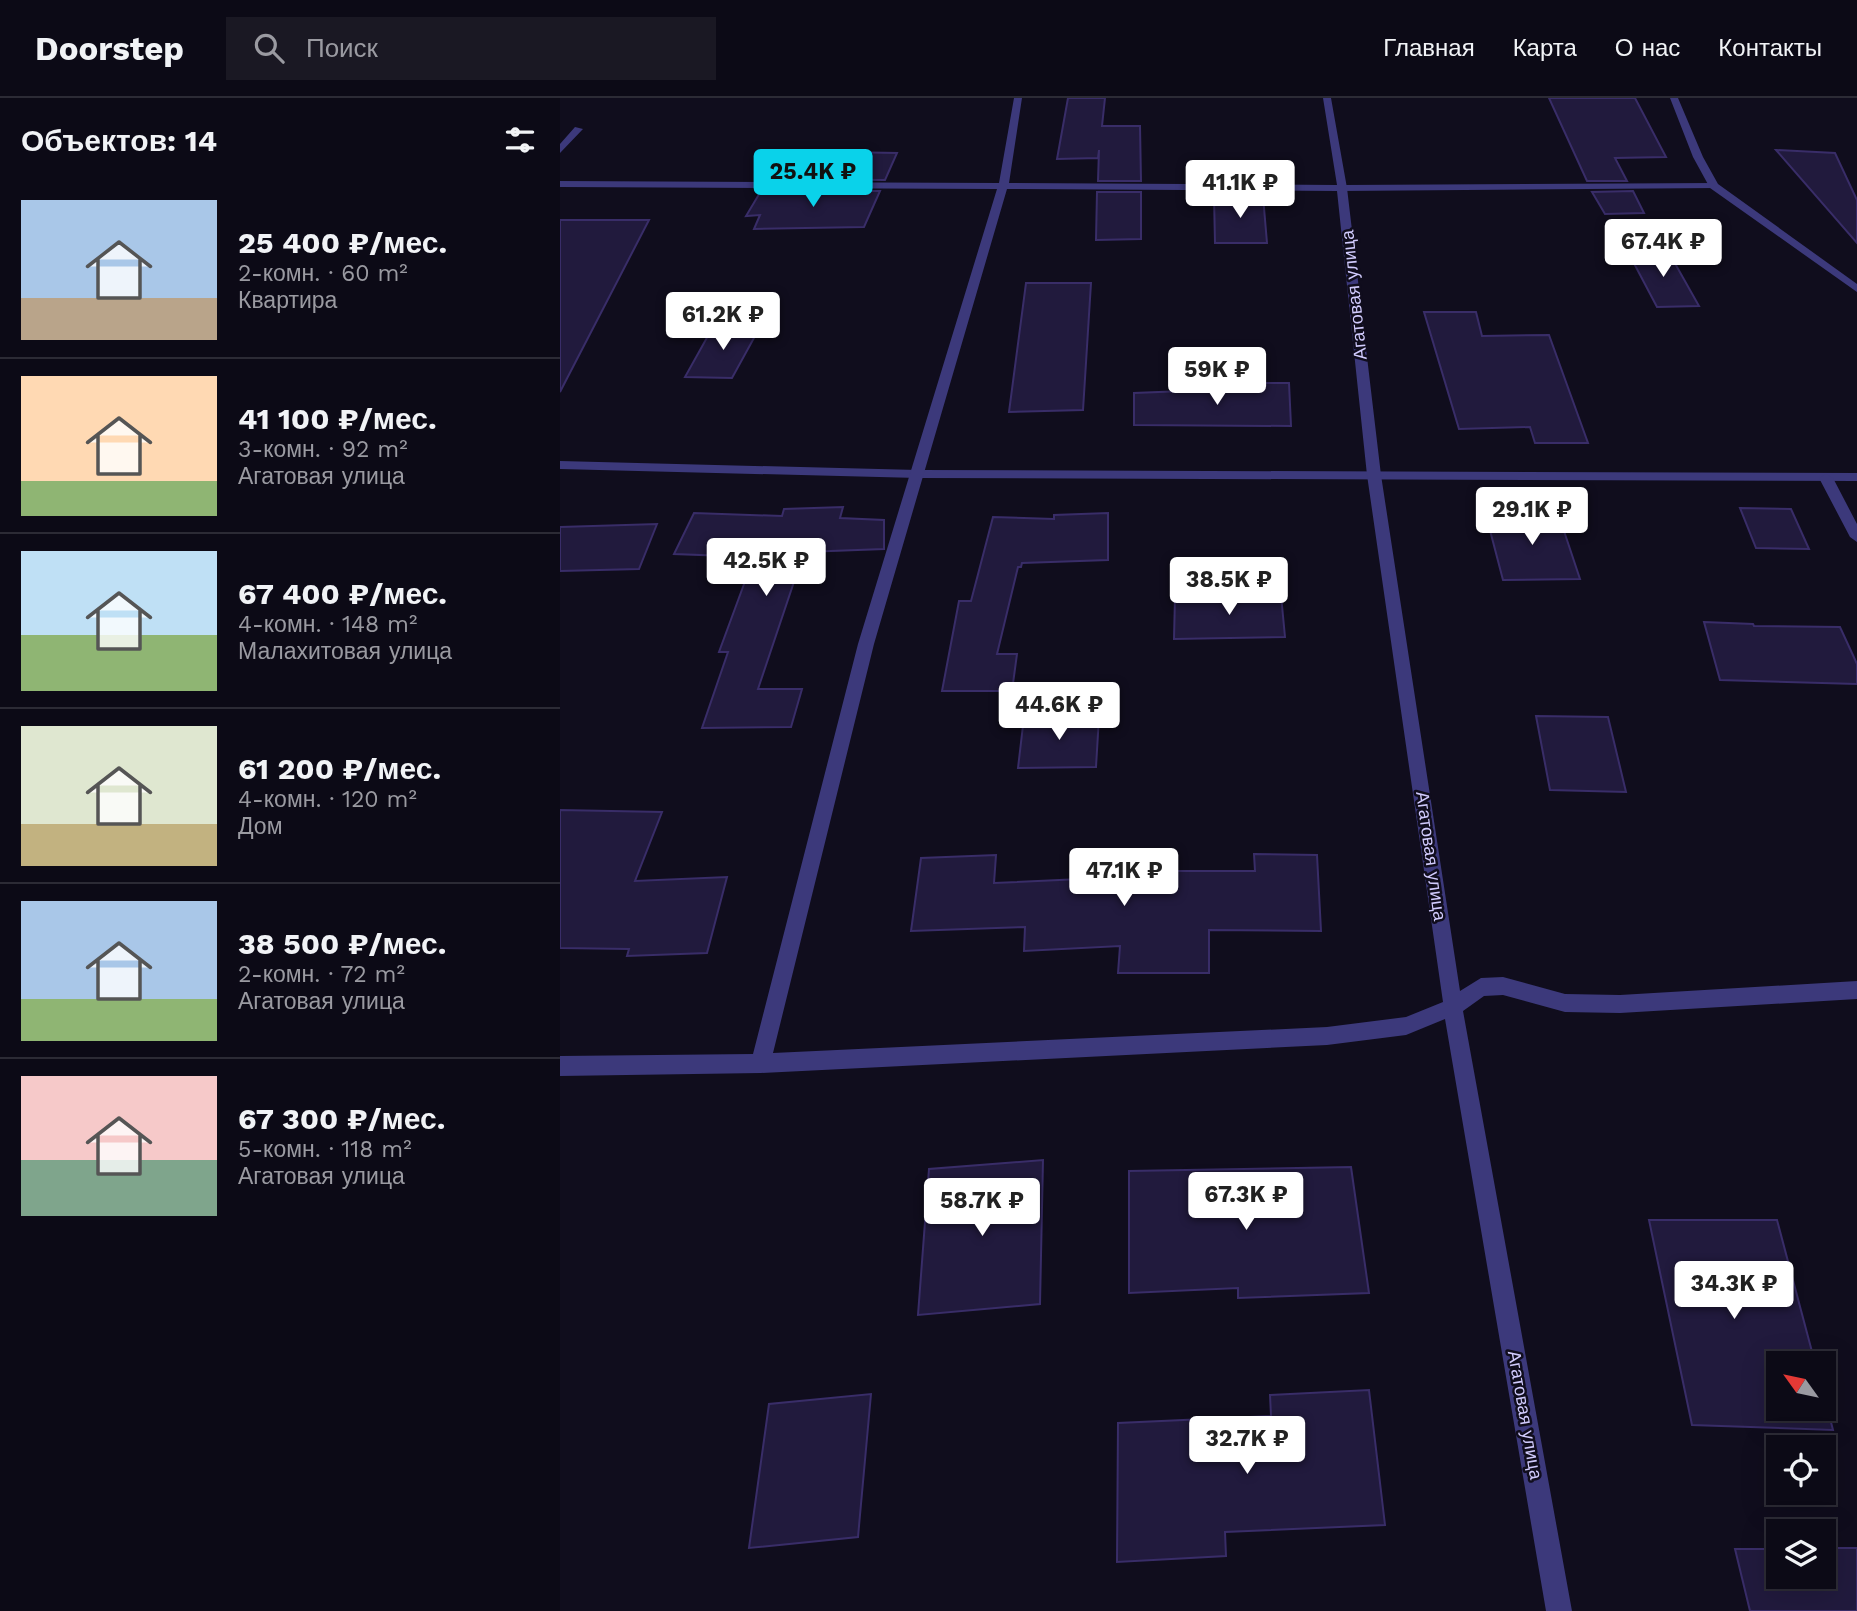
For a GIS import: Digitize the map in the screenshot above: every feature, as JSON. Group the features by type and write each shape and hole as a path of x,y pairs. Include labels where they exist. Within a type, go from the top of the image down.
{"street":[{"path":"761,1063 866,644 1003,187 1018,98"},
{"name":"Агатовая улица","path":"1327,98 1342,188 1374,475 1453,1007 1559,1611"},
{"path":"1674,98 1698,157 1714,186 1857,289"},
{"path":"560,150 578,130"},
{"path":"560,184 1342,188 1714,186"},
{"path":"560,465 918,474 1857,477"},
{"path":"1826,478 1857,537"},
{"path":"560,1066 761,1063 1327,1036 1406,1026 1453,1007 1481,988 1503,986 1565,1003 1620,1004 1857,990"}],"building":[{"path":"1068,98 1105,98 1102,126 1140,126 1141,181 1098,181 1099,150 1098,158 1057,159"},
{"path":"1549,98 1635,98 1666,157 1615,158 1627,181 1587,181"},
{"path":"1776,150 1835,153 1857,200 1857,243"},
{"path":"784,151 897,153 885,180 768,179"},
{"path":"761,191 880,191 864,227 754,229 760,215 746,216"},
{"path":"1633,191 1644,213 1605,214 1592,192"},
{"path":"1097,192 1141,192 1141,239 1096,240"},
{"path":"1214,196 1263,196 1267,243 1215,243"},
{"path":"560,220 649,220 560,392"},
{"path":"1668,251 1699,306 1657,307 1628,252"},
{"path":"1026,283 1091,283 1083,410 1009,412"},
{"path":"1424,312 1476,312 1482,336 1549,335 1588,443 1535,443 1530,427 1459,429"},
{"path":"714,325 760,327 732,378 685,377"},
{"path":"1235,383 1289,383 1291,426 1134,425 1134,393 1235,389"},
{"path":"843,507 840,518 884,520 884,549 804,552 758,689 802,689 791,727 702,728 728,652 719,652 754,557 674,554 694,513 782,516 784,509"},
{"path":"1740,508 1791,509 1809,549 1756,548"},
{"path":"1108,513 1108,560 1022,563 1021,567 1018,567 997,654 1017,654 1012,691 942,691 959,601 971,601 993,517 1054,519 1054,515"},
{"path":"1558,513 1580,579 1503,580 1486,515"},
{"path":"657,524 639,569 560,571 560,527"},
{"path":"1281,595 1285,637 1174,639 1175,597"},
{"path":"1704,622 1754,626 1840,627 1857,664 1857,684 1720,680"},
{"path":"1536,716 1608,717 1626,792 1550,790"},
{"path":"1024,717 1099,717 1096,767 1018,768"},
{"path":"560,810 662,812 635,881 727,877 707,953 627,956 629,949 560,948"},
{"path":"1254,854 1317,855 1321,931 1209,930 1209,973 1118,973 1120,946 1024,951 1025,927 911,931 921,858 996,855 994,883 1124,877 1125,871 1255,871"},
{"path":"1043,1160 1040,1304 918,1315 929,1169"},
{"path":"1351,1167 1369,1293 1238,1298 1238,1288 1129,1293 1129,1171"},
{"path":"1649,1220 1777,1220 1812,1351 1766,1351 1766,1421 1831,1421 1833,1430 1692,1425"},
{"path":"1369,1390 1385,1525 1225,1532 1226,1556 1117,1562 1118,1423 1271,1416 1270,1395"},
{"path":"871,1394 858,1537 749,1548 769,1404"},
{"path":"1836,1548 1857,1548 1857,1611 1750,1611 1735,1549 1766,1549 1766,1589 1836,1589"}]}
